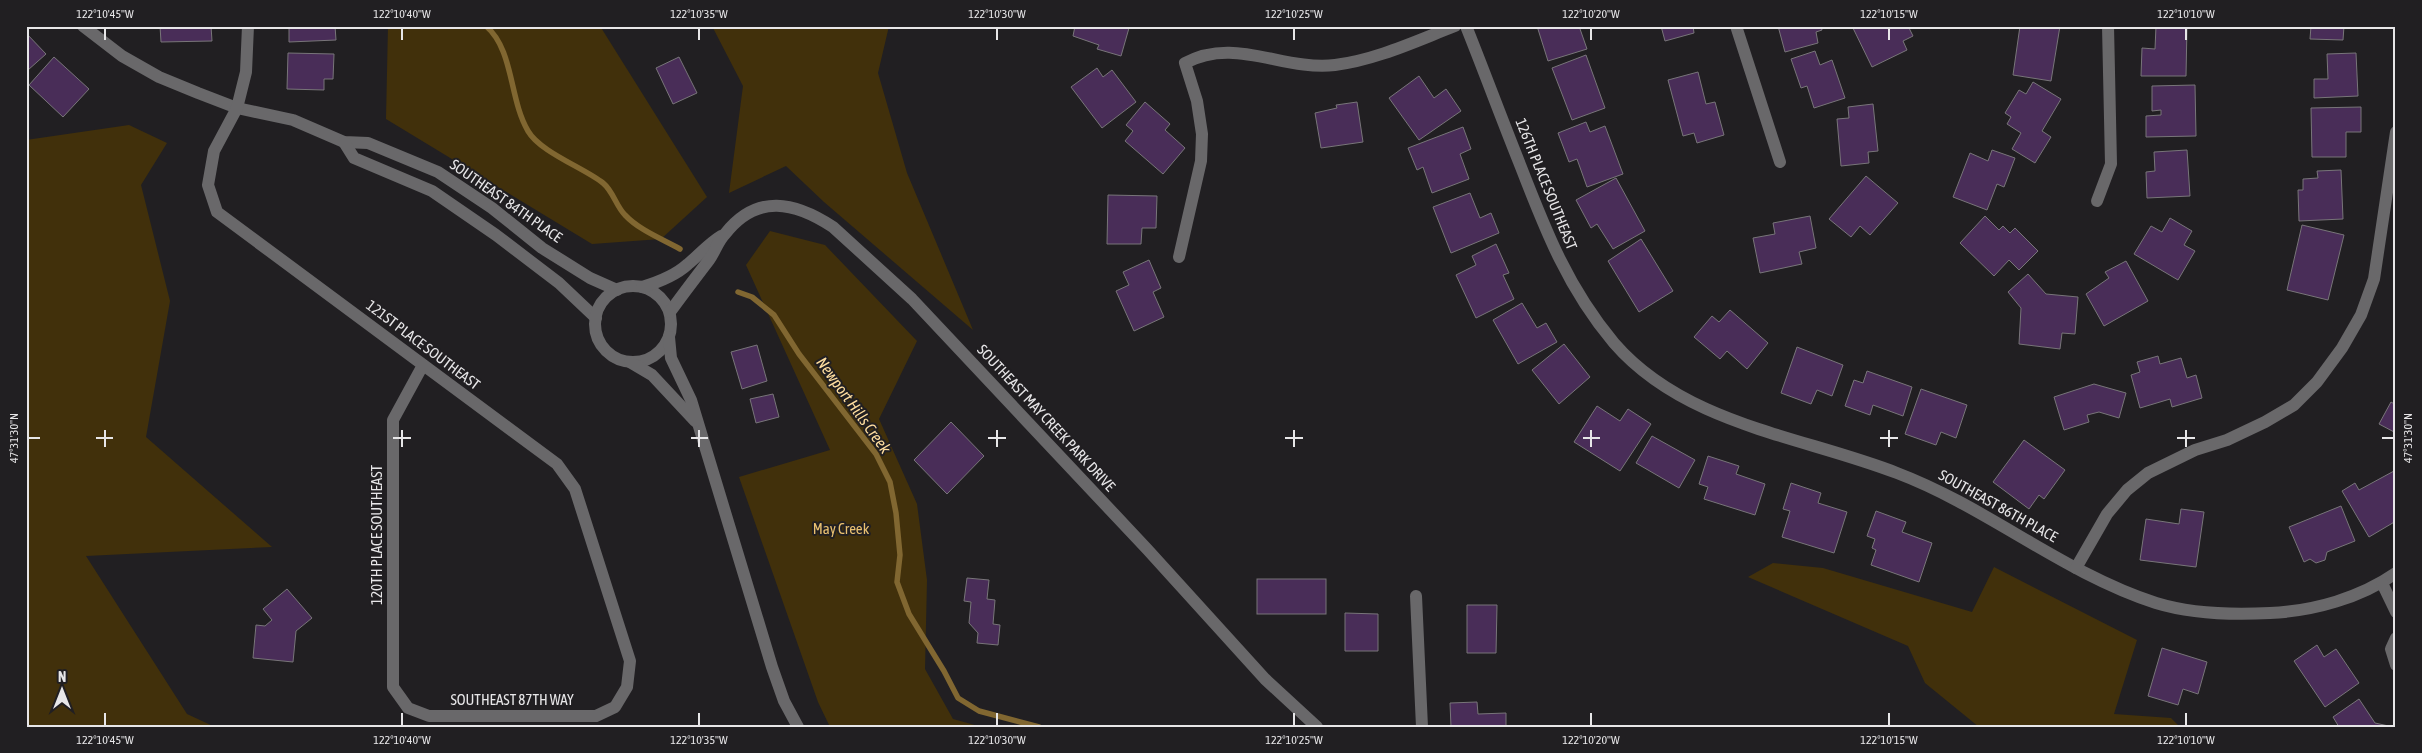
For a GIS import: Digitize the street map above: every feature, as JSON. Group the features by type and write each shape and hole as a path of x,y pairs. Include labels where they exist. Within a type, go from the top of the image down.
{"street":[{"name":"SOUTHEAST 84TH PLACE","path":"83,26 122,56 159,76 237,108 293,120 344,142 368,143 438,172 492,208 542,248 590,278 617,290"},
{"name":"121ST PLACE SOUTHEAST","path":"248,26 246,72 237,108 214,152 208,185 217,212 557,464 575,489 630,661 627,687 615,708"},
{"path":"1179,257 1201,161 1202,134 1196,101 1185,63 1200,55 1234,52 1280,61 1334,65 1372,57 1455,26"},
{"name":"126TH PLACE SOUTHEAST","path":"1466,26 1551,245 1579,296 1616,344"},
{"path":"1736,26 1780,162"},
{"path":"2096,201 2111,164 2108,26"},
{"path":"2076,568 2107,514 2127,490 2148,473 2196,450 2227,440 2266,422 2294,405 2318,382 2342,348 2361,315 2374,279 2396,132"},
{"name":"SOUTHEAST 84TH PLACE","path":"344,142 354,158 432,191 496,235 559,283 596,318"},
{"name":"SOUTHEAST MAY CREEK PARK DRIVE","path":"670,312 710,258 723,235 734,223 755,210 769,206 802,209 833,227 912,299 1140,542 1265,679 1317,727"},
{"name":"SOUTHEAST MAY CREEK PARK DRIVE","path":"642,287 666,279 687,265 707,245 723,235"},
{"path":"630,362 642,361 654,356 663,348 669,337 672,324 670,312 659,296 642,287 630,286 617,290 603,302 596,318 596,331 600,342 608,352 618,359 630,362 652,375 697,423"},
{"path":"669,337 671,358 691,400 772,667 784,701 798,727"},
{"name":"SOUTHEAST 86TH PLACE","path":"1616,344 1651,377 1691,401 1760,430 1894,472 1932,487 2076,568 2115,587 2158,604 2202,612 2258,614 2289,612 2328,604 2382,583 2396,573"},
{"name":"120TH PLACE SOUTHEAST","path":"408,708 393,687 393,420 423,365"},
{"path":"2382,583 2396,612"},
{"path":"1416,596 1422,727"},
{"path":"2396,638 2391,649 2396,665"},
{"name":"SOUTHEAST 87TH WAY","path":"408,708 429,716 596,716 615,708"}],"green space":[{"path":"388,26 600,26 707,197 661,239 592,244 386,119"},
{"path":"712,26 889,26 878,73 907,173 973,330 824,202 786,166 729,193 743,86"},
{"path":"129,125 167,143 141,185 170,301 146,437 272,547 86,556 187,714 215,727 26,727 26,140"},
{"name":"May Creek","path":"770,231 825,245 917,341 879,419 917,504 927,580 925,669 953,719 982,727 830,727 818,702 739,477 830,450 746,265"},
{"path":"1773,563 1823,568 1972,612 1994,567 2137,640 2114,714 2171,718 2180,727 1979,727 1925,683 1908,646 1748,577"}],"building":[{"path":"160,26 211,26 212,41 161,42"},
{"path":"289,26 335,26 336,40 289,42"},
{"path":"1075,26 1123,26 1129,28 1121,56 1097,49 1099,45 1073,36"},
{"path":"1537,26 1579,26 1587,49 1548,61"},
{"path":"1661,26 1693,26 1694,33 1665,41"},
{"path":"1778,26 1821,26 1822,30 1816,32 1818,43 1785,52"},
{"path":"1852,26 1908,26 1913,36 1903,41 1907,50 1872,67"},
{"path":"2020,26 2060,26 2051,81 2013,75"},
{"path":"2156,26 2187,26 2186,76 2141,76 2142,48 2155,49"},
{"path":"2311,26 2344,26 2343,40 2310,39"},
{"path":"26,33 46,54 28,70 26,68"},
{"path":"1815,51 1820,65 1832,60 1845,98 1814,108 1807,86 1801,88 1791,59"},
{"path":"288,53 334,54 333,79 324,79 324,90 287,89"},
{"path":"2356,53 2358,96 2314,98 2314,79 2328,79 2327,54"},
{"path":"1586,55 1605,108 1572,120 1552,68"},
{"path":"54,57 89,89 63,117 29,85"},
{"path":"679,57 697,93 673,104 656,68"},
{"path":"1097,68 1103,77 1112,70 1136,102 1102,128 1071,87"},
{"path":"1698,72 1706,104 1715,102 1724,135 1697,143 1694,133 1683,136 1668,80"},
{"path":"1419,76 1434,98 1446,89 1461,111 1419,140 1389,98"},
{"path":"2033,82 2061,99 2042,131 2051,137 2035,163 2012,149 2021,133 2007,124 2011,117 2005,113 2019,90 2026,94"},
{"path":"2195,85 2196,136 2146,137 2146,116 2161,115 2161,110 2152,111 2152,86"},
{"path":"1145,102 1170,124 1165,130 1185,148 1163,174 1125,141 1133,131 1126,125"},
{"path":"1357,102 1363,142 1321,148 1315,113 1337,108 1336,105"},
{"path":"1873,104 1878,151 1868,152 1869,163 1841,166 1837,119 1849,118 1848,107"},
{"path":"2361,107 2361,132 2346,132 2346,157 2312,157 2311,108"},
{"path":"1586,122 1590,132 1605,126 1623,174 1587,187 1577,159 1569,162 1558,133"},
{"path":"1463,127 1471,149 1460,154 1469,179 1432,193 1423,167 1417,170 1408,148"},
{"path":"1992,150 2015,158 2004,187 1997,184 1987,210 1953,197 1970,153 1988,161"},
{"path":"2187,150 2190,196 2147,198 2146,172 2155,171 2154,152"},
{"path":"2341,170 2343,219 2299,221 2298,190 2303,190 2303,179 2318,178 2317,171"},
{"path":"1866,176 1898,203 1870,235 1860,226 1851,237 1829,219"},
{"path":"1616,178 1645,231 1613,249 1597,224 1591,228 1576,200"},
{"path":"1470,193 1480,218 1491,213 1499,233 1451,253 1433,207"},
{"path":"1108,195 1157,196 1156,228 1142,228 1141,244 1107,244"},
{"path":"1810,216 1816,248 1799,252 1802,264 1760,273 1753,238 1775,234 1773,223"},
{"path":"1985,216 1999,230 2003,226 2010,233 2015,228 2038,251 2019,270 2009,260 1994,276 1960,243"},
{"path":"2170,218 2192,231 2184,245 2195,251 2178,280 2134,254 2151,226 2162,232"},
{"path":"2302,225 2344,235 2328,300 2287,290"},
{"path":"1641,239 1673,291 1639,312 1608,261"},
{"path":"1496,244 1509,273 1503,275 1514,299 1476,318 1456,275 1476,265 1472,256"},
{"path":"1149,260 1161,288 1153,292 1164,317 1134,331 1116,291 1129,285 1123,272"},
{"path":"2126,261 2148,301 2104,326 2086,294 2109,278 2105,272"},
{"path":"2028,274 2046,294 2078,297 2075,334 2062,333 2060,349 2019,344 2021,308 2008,292"},
{"path":"1522,303 1537,328 1546,323 1557,342 1518,364 1493,320"},
{"path":"1730,310 1768,343 1747,369 1727,351 1720,359 1694,337 1712,316 1719,322"},
{"path":"1564,344 1590,377 1559,404 1532,370"},
{"path":"757,345 767,381 742,389 731,352"},
{"path":"1797,347 1843,365 1832,396 1817,390 1811,404 1781,393"},
{"path":"2158,356 2160,364 2181,358 2187,378 2196,375 2202,398 2172,407 2170,399 2140,408 2131,375 2140,372 2137,362"},
{"path":"1867,371 1912,387 1903,416 1873,405 1870,415 1845,406 1854,380 1863,383"},
{"path":"2094,384 2126,393 2119,418 2099,412 2087,415 2089,422 2064,430 2054,397"},
{"path":"1921,389 1967,405 1956,438 1941,432 1936,445 1905,434"},
{"path":"773,394 779,417 756,423 750,399"},
{"path":"2391,402 2396,405 2396,433 2379,424"},
{"path":"1597,406 1620,421 1628,409 1651,424 1620,471 1574,442"},
{"path":"951,422 984,456 947,494 914,460"},
{"path":"1652,436 1695,460 1679,488 1636,463"},
{"path":"2024,440 2065,470 2044,499 2039,495 2029,509 1993,482"},
{"path":"1708,456 1739,466 1736,474 1765,484 1755,515 1704,499 1708,487 1699,484"},
{"path":"2394,471 2396,474 2396,521 2369,537 2342,491 2355,483 2359,490"},
{"path":"1791,483 1821,493 1818,503 1847,512 1834,553 1782,537 1790,511 1783,509"},
{"path":"2341,506 2355,541 2327,552 2325,560 2316,563 2310,559 2304,562 2289,527"},
{"path":"2181,509 2204,512 2196,567 2140,560 2146,519 2179,524"},
{"path":"1876,511 1906,522 1902,532 1932,543 1919,582 1871,565 1876,550 1872,548 1875,539 1867,536"},
{"path":"967,578 989,580 987,599 995,600 993,624 1000,625 998,645 977,643 978,633 969,623 971,602 964,601"},
{"path":"1257,579 1326,579 1326,614 1257,614"},
{"path":"287,589 312,618 296,631 293,662 253,658 256,625 265,626 272,620 263,609"},
{"path":"1467,605 1497,605 1496,653 1467,653"},
{"path":"1345,613 1378,614 1378,651 1345,651"},
{"path":"2317,645 2324,657 2336,649 2359,683 2325,707 2294,661"},
{"path":"2162,648 2207,662 2198,694 2183,689 2178,705 2148,696"},
{"path":"2359,699 2375,723 2393,727 2339,727 2333,717"},
{"path":"1477,702 1478,714 1506,713 1506,727 1451,727 1450,703"}],"waterway":[{"name":"Newport Hills Creek","path":"486,26 502,48 517,104 528,131 534,139 552,153 603,183 622,211 637,225 680,249"},
{"name":"Newport Hills Creek","path":"738,292 752,297 774,315 799,354 876,454 890,482 896,513 900,555 897,582 909,614 944,671 958,698 979,711 1039,727"}]}
